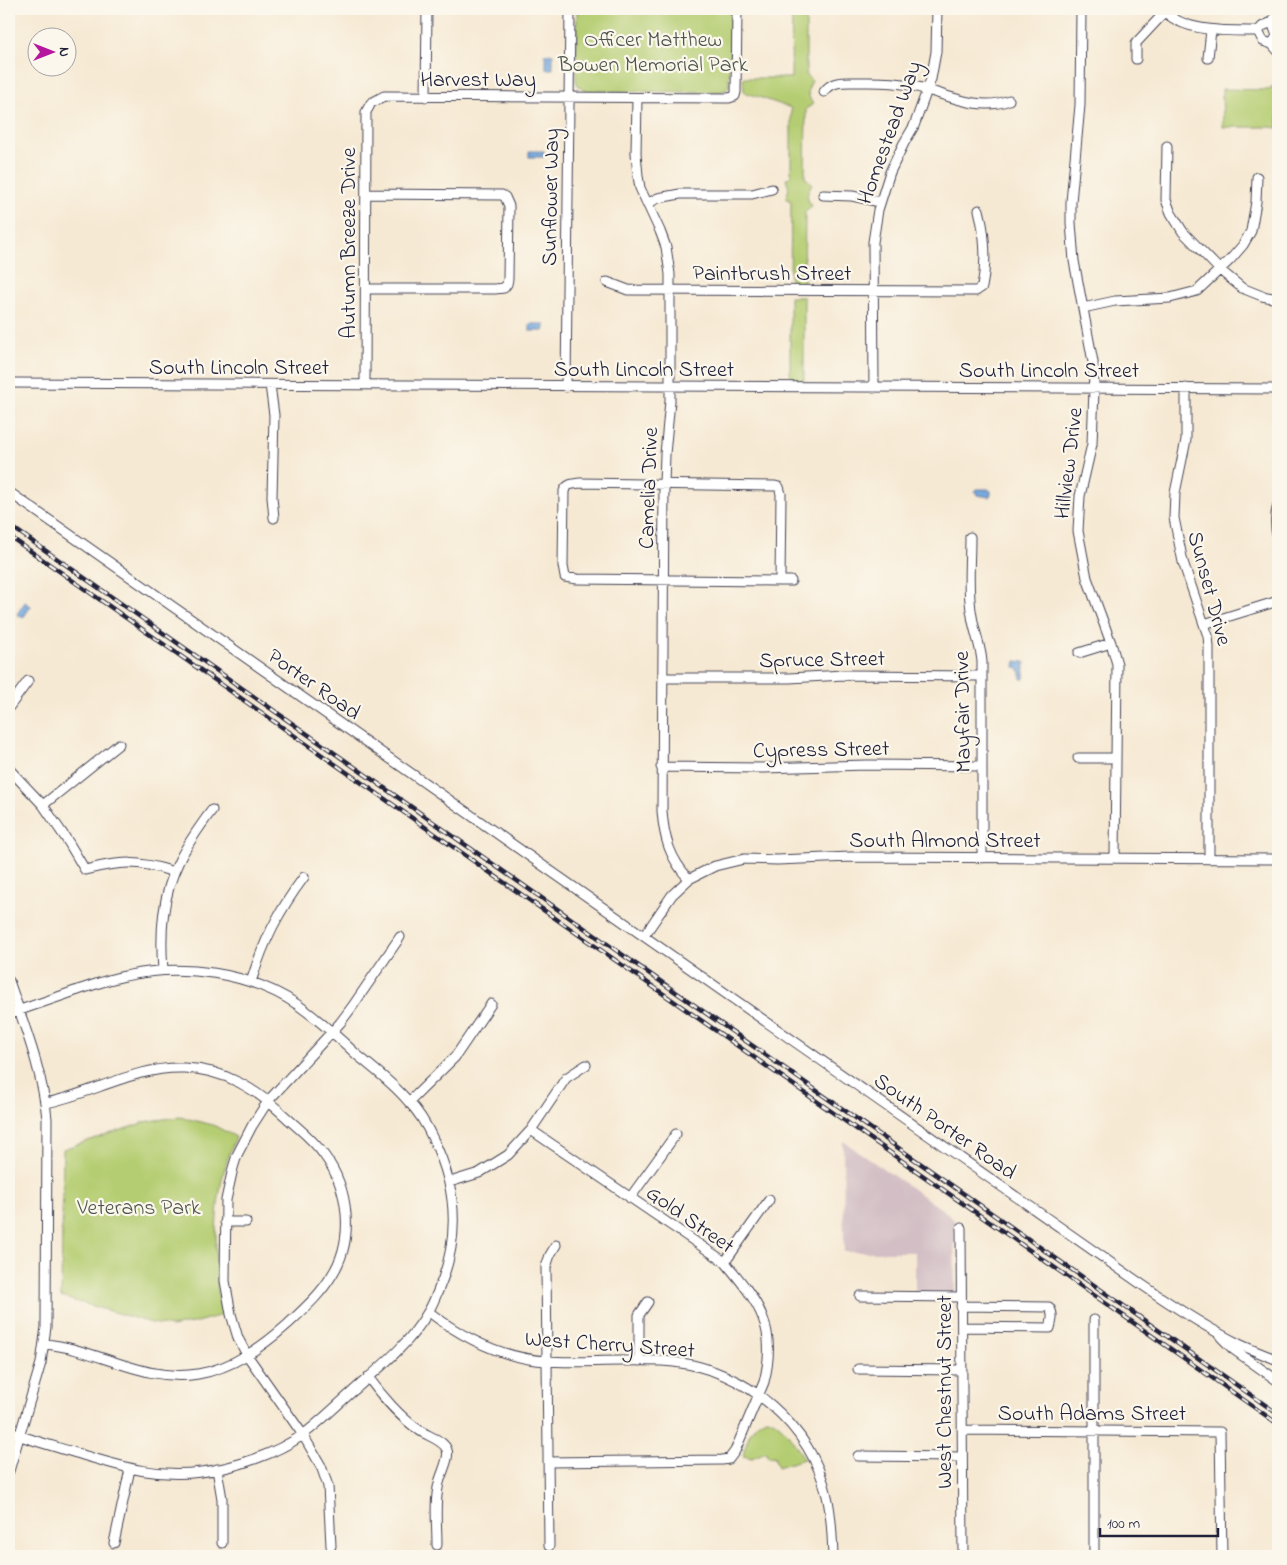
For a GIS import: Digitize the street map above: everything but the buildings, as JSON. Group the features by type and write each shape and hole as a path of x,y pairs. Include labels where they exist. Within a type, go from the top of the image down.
{"street":[{"path":"426,9 426,97"},
{"name":"Sunflower Way","path":"566,387 570,9"},
{"name":"Harvest Way","path":"372,103 384,96 730,98 735,96 736,9"},
{"name":"Homestead Way","path":"874,388 873,242 878,210 890,172 914,126 933,73 936,52 937,9"},
{"name":"Hillview Drive","path":"1081,9 1080,105 1071,202 1074,261 1093,362 1094,389 1092,444 1080,496 1078,530 1087,578 1117,664 1115,858"},
{"path":"1136,59 1136,43 1164,10 1175,19 1220,31 1258,31 1263,26 1272,22 1278,13"},
{"path":"1258,31 1263,41 1275,48 1277,36 1272,22"},
{"path":"1208,58 1211,30"},
{"path":"824,92 828,87 838,82 889,82 908,85 976,103 1001,103 1009,100"},
{"name":"Camelia Drive","path":"637,98 636,153 640,188 660,230 669,260 670,410 664,484 662,811 668,849 674,861 688,879"},
{"name":"Autumn Breeze Drive","path":"365,385 366,112 372,103"},
{"path":"1167,146 1166,200 1182,232 1220,270 1242,288 1262,296 1278,299"},
{"path":"1083,308 1115,301 1170,298 1197,291 1243,245 1251,230 1256,202 1257,177"},
{"path":"647,204 658,198 674,195 752,194 772,189"},
{"path":"366,194 496,195 505,196 509,206 508,279 506,286 495,290 366,289"},
{"path":"824,195 852,196 880,202"},
{"name":"Paintbrush Street","path":"607,282 628,290 972,292 982,287 983,280 984,235 979,210"},
{"name":"South Lincoln Street","path":"9,383 1278,389"},
{"path":"270,385 274,415 272,497 274,518"},
{"name":"Sunset Drive","path":"1186,388 1186,440 1175,493 1174,518 1183,562 1208,636 1210,663 1208,859"},
{"path":"780,581 781,501 779,487 771,485 664,484 572,484 566,486 563,498 563,566 565,577 577,579 664,580 780,581 791,581"},
{"name":"Porter Road","path":"9,492 600,906"},
{"path":"1278,505 1276,512 1278,543"},
{"name":"Mayfair Drive","path":"970,537 970,602 974,628 981,648 982,858"},
{"path":"1204,624 1278,601"},
{"path":"1079,653 1111,643"},
{"name":"Spruce Street","path":"663,678 789,678 844,675 982,676"},
{"path":"9,708 28,681"},
{"path":"43,805 119,744"},
{"path":"1078,758 1116,758"},
{"name":"Cypress Street","path":"661,767 982,766"},
{"path":"9,770 43,805 85,870 127,862 156,866 174,872"},
{"path":"163,970 161,943 162,920 166,898 174,872 194,836 212,810"},
{"name":"South Almond Street","path":"644,936 672,895 688,879 716,866 744,859 851,857 1278,859"},
{"path":"251,982 259,957 278,914 304,877"},
{"name":"South Porter Road","path":"600,906 1172,1306 1215,1332 1278,1360"},
{"path":"331,1546 328,1486 321,1466 247,1355 238,1338 226,1291 226,1200 235,1162 244,1140 268,1101 352,1007 400,936"},
{"path":"9,1014 123,976 163,970 207,972 251,982 279,994 331,1031 409,1102 426,1125 442,1157 450,1182 454,1210 451,1250 444,1276 429,1312 404,1344 368,1378 302,1435 266,1454 218,1470 179,1474 130,1469 9,1432"},
{"path":"9,980 42,1081 47,1119 46,1317 44,1344 41,1364 9,1471"},
{"path":"409,1102 455,1057 491,1004"},
{"path":"450,1182 479,1173 508,1155 531,1130 566,1078 586,1065"},
{"path":"44,1344 59,1345 145,1372 165,1375 209,1372 230,1364 270,1340 320,1292 333,1274 341,1257 345,1238 346,1218 344,1196 337,1175 310,1137 268,1101 230,1077 214,1072 183,1068 160,1069 60,1100 46,1102"},
{"name":"Gold Street","path":"531,1130 725,1262 748,1291 763,1316 769,1344 767,1371 759,1395 735,1451 729,1459 548,1462"},
{"path":"630,1198 676,1134"},
{"path":"725,1262 769,1200"},
{"path":"225,1222 246,1222"},
{"name":"West Chestnut Street","path":"961,1228 963,1556"},
{"path":"548,1546 546,1267 556,1245"},
{"path":"860,1296 1049,1307 1052,1311 1050,1328 962,1327"},
{"path":"639,1361 639,1315 648,1302"},
{"name":"West Cherry Street","path":"429,1312 464,1335 492,1349 517,1357 546,1361 674,1362 701,1367 724,1376 759,1395 780,1413 795,1430 819,1471 827,1496 832,1527 833,1556"},
{"path":"1094,1320 1094,1556"},
{"path":"1215,1332 1233,1350 1278,1381"},
{"path":"858,1369 962,1370"},
{"path":"368,1378 400,1414 418,1430 447,1448 448,1456 438,1485 436,1509 437,1545"},
{"name":"South Adams Street","path":"962,1430 1220,1432 1222,1556"},
{"path":"858,1456 962,1457"},
{"path":"114,1543 130,1469"},
{"path":"218,1470 222,1499 222,1544"}],"shaded area":[{"path":"843,1141 946,1212 954,1220 955,1292 915,1292 915,1252 844,1252"}],"green space":[{"name":"Officer Matthew Bowen Memorial Park","path":"577,9 731,9 729,86 726,90 719,92 583,90 579,87 576,80"},
{"path":"792,9 806,9 806,75 812,81 808,92 813,104 806,109 805,177 812,184 808,195 812,207 805,212 804,285 790,285 791,201 786,198 789,188 786,179 791,176 791,108 744,92 743,78 791,78"},
{"path":"1278,82 1278,128 1223,127 1222,89 1269,90"},
{"path":"790,297 804,297 804,381 790,381"},
{"name":"Veterans Park","path":"180,1117 213,1125 236,1137 222,1179 217,1221 217,1274 222,1315 171,1327 61,1297 63,1149 149,1121"},
{"path":"767,1418 778,1423 783,1428 804,1459 778,1467 774,1456 768,1457 766,1452 752,1458 743,1456 753,1428 761,1420"}],"water":[{"path":"544,54 553,54 553,69 546,69 546,57"},
{"path":"529,151 544,151 544,157 529,157"},
{"path":"530,324 544,324 544,331 530,331"},
{"path":"977,489 988,489 991,491 991,495 989,497 977,495 975,491"},
{"path":"25,602 31,606 23,618 17,614"},
{"path":"1016,661 1025,662 1024,679 1021,679 1021,672 1015,667"}],"railway":[{"path":"9,525 1278,1414"},
{"path":"9,536 1278,1424"}]}
